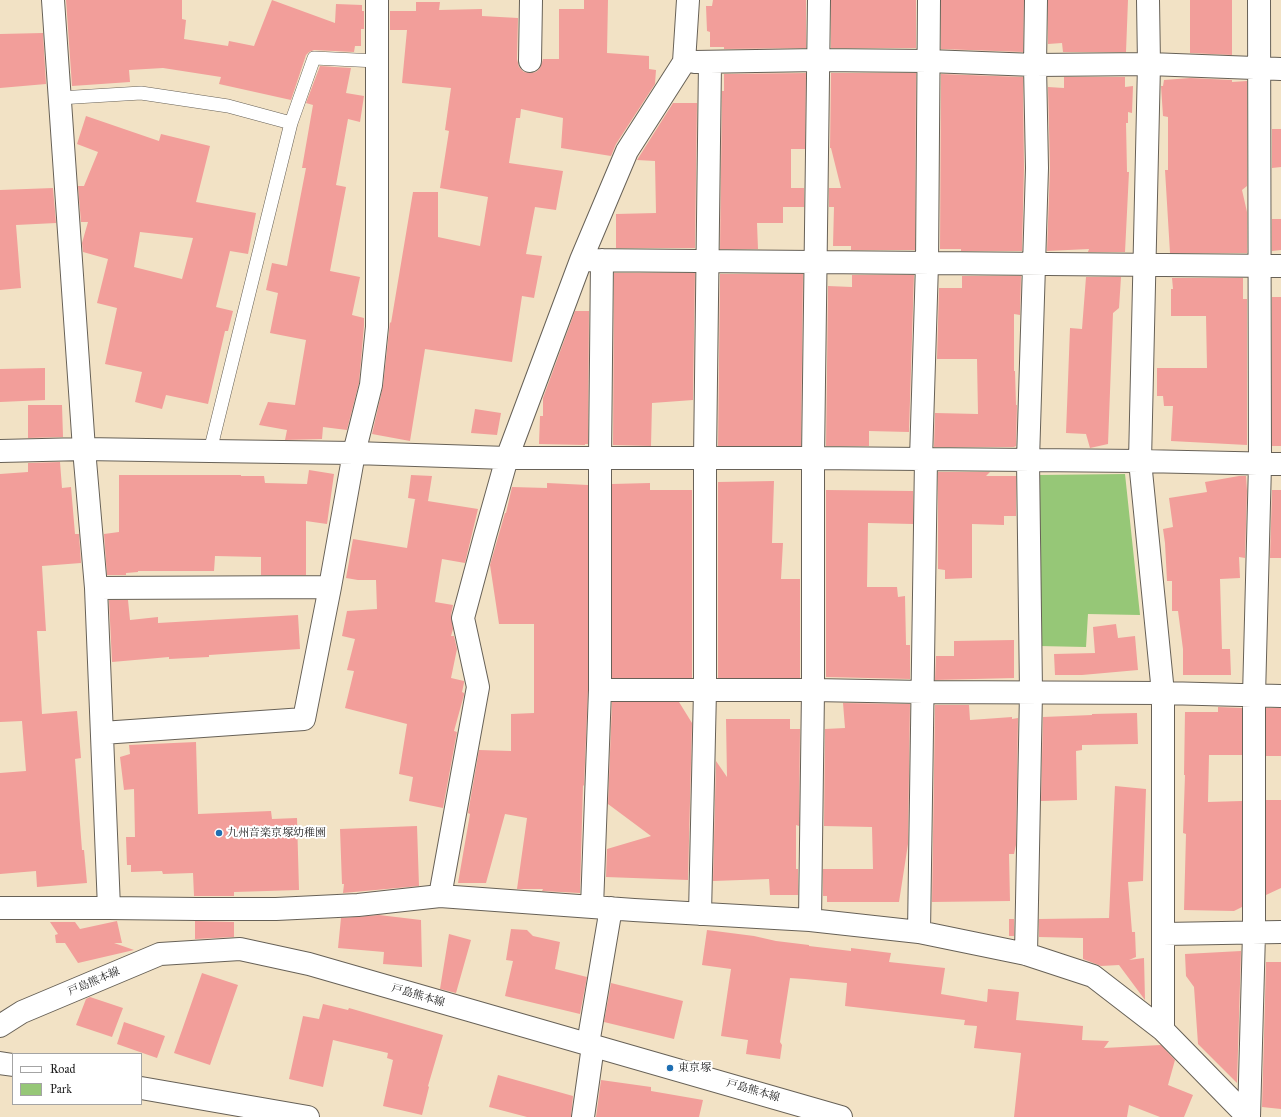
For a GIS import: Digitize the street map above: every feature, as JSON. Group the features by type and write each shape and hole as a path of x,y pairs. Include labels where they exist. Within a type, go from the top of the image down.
{"street":[{"path":"52,0 84,449 96,588 109,908"},
{"path":"102,733 304,719 330,588 354,454 371,385 377,327 376,0"},
{"path":"530,61 531,0"},
{"path":"440,896 478,687 464,618 485,536 507,458 591,260 627,151 684,62 688,0"},
{"path":"810,920 818,0"},
{"path":"919,932 929,0"},
{"path":"1026,954 1031,692 1028,460 1037,168 1035,65 1036,0"},
{"path":"1148,0 1149,64 1140,461 1163,693 1163,1030"},
{"path":"1248,1117 1254,932 1254,696 1260,464 1259,0"},
{"path":"684,62 818,60 928,61 1035,65 1149,64 1281,69"},
{"path":"700,914 705,690 705,458 710,62"},
{"path":"591,260 1281,266"},
{"path":"583,1117 602,908 600,458 591,260"},
{"path":"0,451 84,449 507,458 813,458 1281,464"},
{"path":"96,588 330,588"},
{"path":"600,690 1163,693 1281,696"},
{"path":"0,908 196,910 276,908 358,905 440,896 602,908 810,920 919,932 1026,954 1093,976 1163,1030 1248,1117"},
{"path":"1163,934 1281,932"},
{"name":"戸島熊本線","path":"0,1026 22,1012 160,954 240,949 309,964 841,1117"},
{"path":"0,1063 12,1065"},
{"path":"142,1088 229,1111 308,1117"}],"lane":[{"path":"210,451 291,123 314,58 377,61"},
{"path":"59,98 141,93 228,106 291,123"}],"green space":[{"path":"1125,474 1140,615 1088,614 1086,647 1039,646 1040,475"}],"building":[{"path":"66,0 182,0 182,19 186,20 184,39 228,46 229,41 254,46 272,0 335,23 336,4 362,5 362,11 364,11 364,29 361,29 361,46 355,46 354,52 314,50 309,52 306,55 291,100 219,84 221,77 163,68 129,70 130,82 72,86"},
{"path":"584,0 608,0 607,53 649,56 649,69 656,70 655,84 616,144 611,156 561,148 563,118 521,109 520,118 516,118 509,163 563,171 556,210 535,207 526,254 542,256 534,298 522,296 512,362 425,349 410,441 372,434 383,386 390,322 391,323 413,192 438,192 438,237 480,246 488,197 440,188 449,131 445,130 451,88 402,83 407,30 390,30 390,11 416,11 416,2 440,2 439,10 482,9 482,16 518,18 517,59 519,67 524,72 530,73 536,72 540,68 543,59 559,59 559,9 584,9"},
{"path":"713,0 806,0 806,48 724,49 724,47 710,47 710,32 707,31 706,6 712,6"},
{"path":"831,0 916,0 916,48 831,48"},
{"path":"941,0 1024,0 1023,52 941,49"},
{"path":"1048,0 1128,0 1126,52 1063,52 1062,43 1048,44"},
{"path":"1190,0 1232,0 1232,55 1190,53"},
{"path":"43,33 46,84 0,88 0,34"},
{"path":"320,66 351,68 346,93 364,96 360,122 348,119 336,185 346,187 330,271 360,277 352,315 364,318 359,383 347,430 323,427 322,439 285,440 287,430 259,425 268,402 295,405 306,340 270,333 278,293 266,290 272,263 287,266 306,168 302,168 313,105 306,103"},
{"path":"806,73 805,149 791,149 791,188 804,188 804,207 783,207 783,223 757,223 758,249 720,249 722,91 724,91 724,74"},
{"path":"831,73 916,73 915,250 851,250 851,246 833,246 834,207 829,207 829,188 841,188 830,148"},
{"path":"941,74 1023,77 1024,168 1022,251 961,251 961,249 940,249"},
{"path":"1064,77 1125,77 1125,87 1133,86 1132,113 1128,112 1128,123 1126,123 1127,172 1129,172 1125,252 1088,252 1089,249 1047,251 1050,168 1048,87 1064,88"},
{"path":"1190,78 1232,80 1232,82 1247,81 1247,186 1242,190 1247,212 1247,253 1170,253 1165,170 1168,170 1168,117 1163,116 1161,86 1163,86 1164,80"},
{"path":"673,103 697,103 695,248 616,248 616,214 656,213 655,161 637,160"},
{"path":"86,116 159,141 161,134 210,146 196,202 256,213 248,254 230,251 216,307 233,311 228,331 225,331 208,404 166,395 162,409 135,402 142,372 105,364 117,308 97,303 108,259 83,252 82,243 88,222 81,222 78,186 84,186 98,152 77,144","holes":["140,232 193,238 182,279 134,267"]},
{"path":"1272,129 1281,129 1281,167 1272,168"},
{"path":"53,188 56,223 16,225 21,288 0,290 0,190"},
{"path":"1272,219 1281,219 1281,250 1272,251"},
{"path":"614,273 695,273 693,400 652,403 651,446 613,445"},
{"path":"720,274 803,274 801,446 718,446"},
{"path":"852,275 914,275 909,432 869,431 869,446 826,446 828,286 852,287"},
{"path":"962,276 1021,276 1020,315 1014,314 1014,371 1017,405 1016,446 1014,447 934,447 935,413 978,414 977,359 937,359 939,288 962,288"},
{"path":"1086,277 1121,277 1119,308 1113,313 1108,444 1090,448 1086,434 1066,433 1070,328 1082,329"},
{"path":"1172,278 1243,278 1243,299 1247,299 1247,445 1171,441 1173,406 1164,406 1163,396 1157,396 1157,368 1207,368 1206,316 1171,316 1171,289 1173,289"},
{"path":"1272,297 1281,297 1281,446 1272,446"},
{"path":"575,311 589,311 588,444 539,444 540,416 543,416 543,398"},
{"path":"45,368 45,400 0,402 0,369"},
{"path":"28,405 62,405 63,437 28,438"},
{"path":"475,409 501,413 497,435 471,433"},
{"path":"60,462 62,488 71,487 75,534 79,534 81,563 42,566 46,631 37,631 42,714 77,711 81,758 75,759 82,850 84,850 87,883 37,887 36,871 0,874 0,773 26,771 22,721 0,722 0,474 28,472 28,463"},
{"path":"309,470 334,474 327,524 306,521 306,575 261,575 261,557 215,556 214,571 138,571 126,573 126,575 107,575 104,534 119,532 119,475 264,476 265,483 307,484"},
{"path":"938,472 990,472 986,476 1016,476 1016,516 1004,516 1004,525 972,524 972,578 945,579 945,570 938,569"},
{"path":"411,475 432,476 428,501 408,498"},
{"path":"1246,476 1245,558 1239,557 1240,578 1220,579 1222,649 1230,649 1231,675 1183,675 1183,649 1178,611 1172,611 1172,581 1167,581 1163,529 1173,527 1169,498 1207,492 1205,482"},
{"path":"774,481 772,543 783,543 781,579 800,579 800,678 718,678 718,482"},
{"path":"547,483 588,485 588,690 584,786 583,785 580,893 542,891 543,889 517,889 527,818 505,814 486,883 458,883 479,750 511,751 511,714 534,713 534,624 499,624 490,565 506,513 512,487 547,488"},
{"path":"650,483 650,490 692,490 692,678 612,678 612,484"},
{"path":"826,490 913,491 913,524 868,523 867,587 897,587 898,597 905,596 906,645 910,645 910,679 826,677"},
{"path":"1272,490 1281,490 1281,558 1270,558"},
{"path":"415,499 478,509 465,563 442,559 435,602 453,605 451,615 453,629 451,636 454,636 457,649 451,678 464,681 462,692 464,695 454,731 457,732 443,808 409,801 413,777 399,774 407,724 345,708 354,671 347,670 355,639 342,636 347,611 377,609 376,580 346,578 353,539 407,548"},
{"path":"109,600 128,600 130,620 158,617 158,623 298,615 300,649 209,655 209,657 169,659 169,657 112,662"},
{"path":"1116,624 1118,638 1135,636 1138,670 1082,675 1055,675 1054,654 1095,653 1093,627"},
{"path":"1014,640 1014,678 935,680 936,656 954,656 954,641"},
{"path":"612,702 679,702 692,723 688,880 606,877 607,849 651,836 608,804"},
{"path":"843,703 910,704 908,844 899,902 827,902 827,896 823,896 823,869 873,869 872,827 824,826 825,729 845,728"},
{"path":"935,705 969,705 970,720 1012,717 1012,719 1018,718 1016,845 1014,854 1009,854 1010,901 932,902"},
{"path":"1218,707 1242,708 1242,755 1209,755 1208,802 1242,801 1242,907 1234,911 1184,910 1186,834 1183,833 1185,712 1218,712"},
{"path":"1266,708 1281,708 1281,756 1266,756"},
{"path":"1137,713 1138,744 1082,745 1082,750 1076,751 1077,800 1041,801 1043,717"},
{"path":"726,719 790,719 790,729 800,729 799,826 796,825 796,869 798,869 798,895 770,895 769,879 713,881 716,761 727,777"},
{"path":"196,742 198,814 271,811 272,819 297,818 299,890 234,892 234,896 194,896 193,873 163,874 162,871 131,872 131,865 127,865 126,837 135,837 134,789 124,790 120,757 130,754 129,745"},
{"path":"1115,786 1146,789 1143,881 1128,882 1132,932 1135,932 1136,957 1129,960 1144,958 1145,1000 1119,965 1101,966 1083,959 1083,938 1039,937 1039,919 1109,918"},
{"path":"1266,800 1281,800 1281,888 1266,895"},
{"path":"417,826 419,886 343,893 344,884 342,884 340,829"},
{"path":"379,915 421,920 422,967 383,964 384,952 338,948 341,918"},
{"path":"1009,919 1014,919 1014,936 1009,936"},
{"path":"117,921 122,943 114,943 134,950 78,963 65,943 56,943 55,935 58,934 50,922 75,922 80,929"},
{"path":"195,921 234,922 234,937 195,939"},
{"path":"511,929 527,930 533,936 560,942 555,969 587,977 580,1014 505,996 513,961 506,960"},
{"path":"707,930 754,936 809,946 851,951 851,948 891,953 889,962 945,968 941,994 987,1002 988,989 1019,992 1016,1020 1083,1026 1082,1040 1109,1041 1104,1048 1161,1045 1175,1060 1168,1085 1193,1095 1184,1117 1160,1117 1129,1105 1127,1117 1014,1117 1021,1053 974,1048 977,1026 964,1025 965,1020 845,1006 847,983 805,979 790,978 780,1042 782,1045 780,1059 746,1054 748,1040 721,1036 731,969 702,965"},
{"path":"449,934 471,940 456,993 440,989"},
{"path":"1241,951 1237,1083 1198,1044 1194,987 1186,976 1185,954"},
{"path":"1266,962 1281,962 1281,1109 1262,1107"},
{"path":"202,973 238,985 210,1065 174,1053"},
{"path":"611,983 683,1001 674,1039 604,1022"},
{"path":"90,997 123,1008 112,1037 76,1025 86,999"},
{"path":"323,1004 348,1010 349,1008 443,1035 428,1086 422,1115 383,1106 393,1060 387,1058 388,1053 333,1040 323,1087 289,1079 303,1016 319,1019"},
{"path":"124,1022 165,1036 157,1058 117,1044"},
{"path":"498,1075 573,1096 571,1117 527,1117 489,1107"},
{"path":"601,1080 651,1087 651,1091 703,1100 699,1117 596,1117"}],"place":[{"name":"九州音楽京塚幼稚園","path":"219,833"},
{"name":"東京塚","path":"670,1068"}]}
